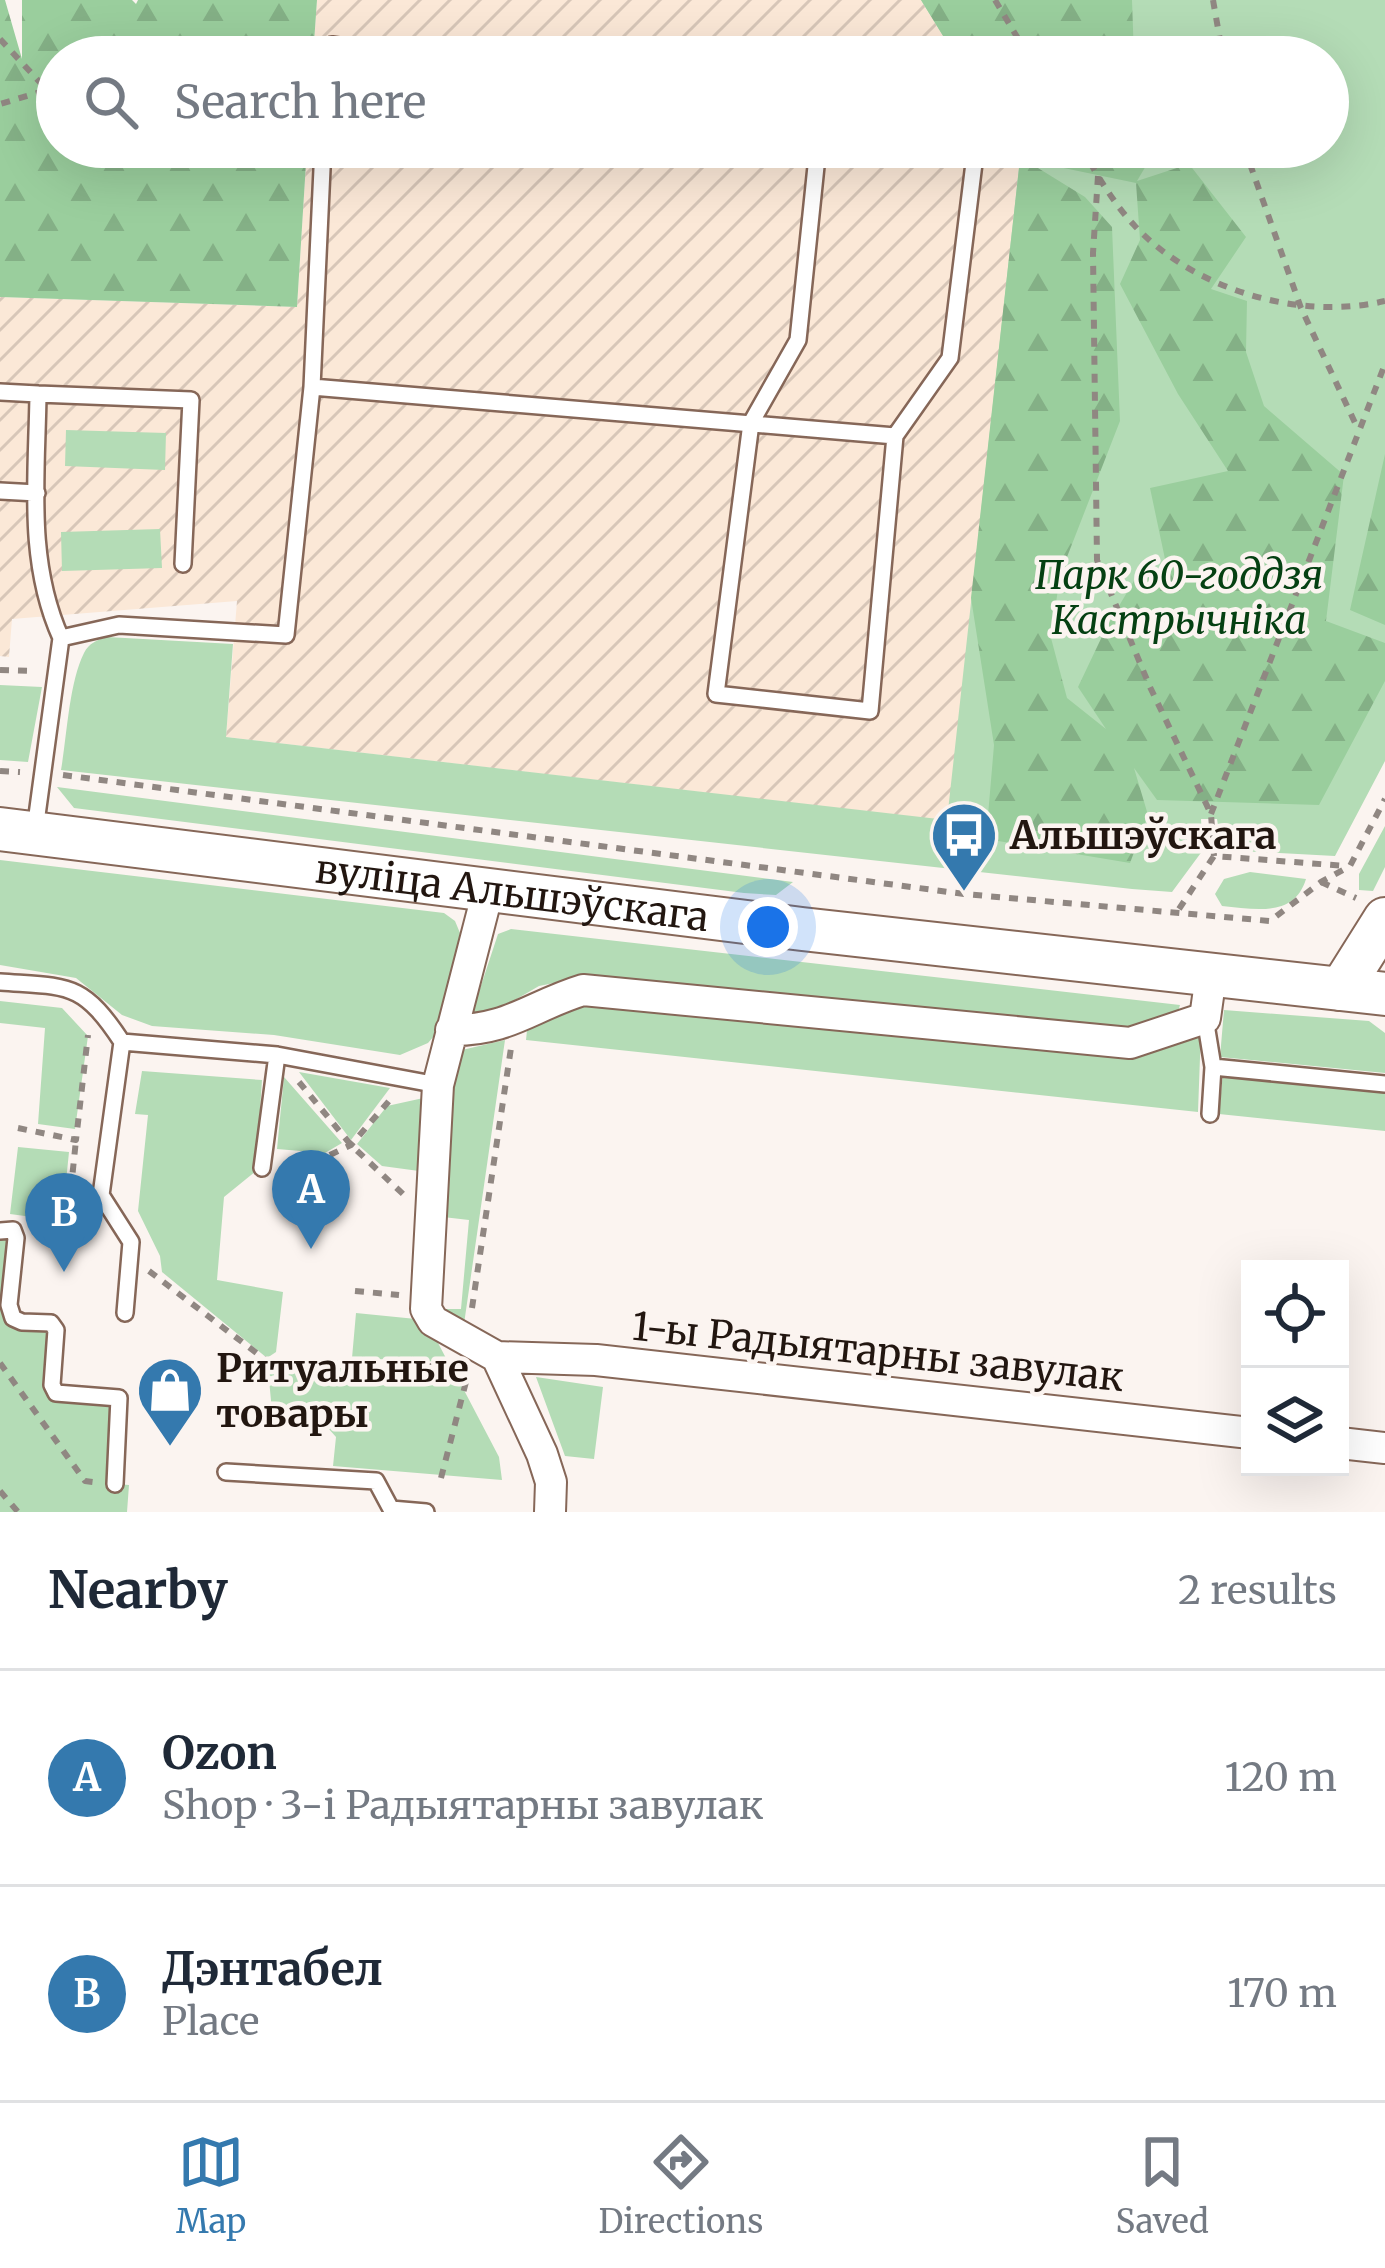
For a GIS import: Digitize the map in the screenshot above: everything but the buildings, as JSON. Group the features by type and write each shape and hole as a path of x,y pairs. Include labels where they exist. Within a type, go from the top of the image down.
{"main road":[{"name":"вуліца Альшэўскага","path":"18,831 488,891 1385,994"},
{"path":"1341,988 1385,919"}],"street":[{"path":"488,891 438,1084 426,1309 433,1322 485,1349 542,1454 551,1482 550,1512"},
{"path":"451,1030 482,1030 516,1021 544,1002 583,990 1130,1043 1205,1018 1211,975"},
{"name":"1-ы Радыятарны завулак","path":"485,1349 1241,1432"},
{"path":"1349,1444 1385,1448"}],"lane":[{"path":"61,638 119,625 286,635 312,387 322,168"},
{"path":"816,168 799,340 752,423 716,694 870,711 895,436 950,358 973,168"},
{"path":"312,387 895,436"},
{"path":"0,392 190,400 183,564"},
{"path":"18,831 42,772 61,638 50,614 35,550 38,394"},
{"path":"0,490 37,493"},
{"path":"0,982 68,987 101,1010 122,1042 101,1195 131,1242 125,1313"},
{"path":"1205,1018 1213,1066 1210,1114"},
{"path":"122,1042 277,1055 438,1084"},
{"path":"262,1168 277,1055"},
{"path":"1213,1066 1385,1084"},
{"path":"0,1231 13,1230 16,1238 9,1305 13,1318 51,1323 56,1330 52,1385 56,1393 119,1397 115,1484"},
{"path":"226,1472 376,1481 391,1509 426,1512"}],"path":[{"path":"995,0 1016,36"},
{"path":"1214,0 1220,36"},
{"path":"0,39 36,78"},
{"path":"0,104 36,93"},
{"path":"1093,168 1134,226 1169,254 1213,279 1301,308 1385,301"},
{"path":"1251,168 1301,308 1358,428"},
{"path":"1098,176 1094,253 1097,560 1150,687 1211,814 1214,856 1178,911"},
{"path":"1211,814 1385,364"},
{"path":"0,670 56,672"},
{"path":"0,771 42,772 964,894 1270,921 1350,866 1385,799"},
{"path":"1214,856 1350,866"},
{"path":"22,1222 67,1227 89,1021"},
{"path":"485,1349 468,1331 516,1021"},
{"path":"277,1055 351,1145 428,1218"},
{"path":"278,1179 351,1145 384,1102 438,1084"},
{"path":"17,1128 76,1140"},
{"path":"131,1258 267,1361 469,1367 441,1478"},
{"path":"355,1291 425,1297"},
{"path":"0,1363 85,1481 115,1484"},
{"path":"0,1491 18,1512"}],"shaded area":[{"path":"317,0 921,0 943,36 314,36"},
{"path":"306,168 1019,168 948,821 226,737 237,601 12,619 9,657 0,656 0,297 297,307"}],"green space":[{"path":"0,0 5,0 22,59 22,0 132,0 136,4 138,0 317,0 314,36 36,36 36,168 306,168 297,307 0,297"},
{"name":"Парк 60-годдзя Кастрычніка","path":"921,0 1385,0 1385,761 1335,856 1222,850 1217,819 1201,819 1203,850 1172,892 61,770 75,679 91,644 107,637 233,644 226,737 947,820 1019,168 1349,168 1349,36 943,36"},
{"path":"921,0 1132,0 1133,36 943,36"},
{"path":"1019,168 1038,168 1085,197 1112,227 1120,421 1060,575 1051,638 1067,698 1106,729 1078,687 1144,564 1169,578 1150,488 1228,471 1178,394 1120,284 1140,240 1136,183 1064,168 1145,168 1137,181 1192,168 1246,237 1211,289 1247,301 1246,352 1264,406 1344,475 1326,621 1385,643 1385,681 1319,805 1157,800 1134,768 1148,815 1130,863 986,839 994,745 971,598"},
{"path":"66,430 166,433 165,470 65,466"},
{"path":"1385,454 1385,625 1350,610"},
{"path":"160,529 162,568 62,571 61,532"},
{"path":"0,685 42,687 28,762 0,760"},
{"path":"57,787 793,882 776,895 744,893 74,808"},
{"path":"1385,826 1385,867 1373,891 1359,890 1359,874"},
{"path":"0,860 444,913 460,933 441,1028 428,1043 400,1055 274,1035 152,1026 122,1015 76,978 0,965"},
{"path":"1250,872 1306,879 1283,905 1260,909 1222,906 1215,894 1224,879"},
{"path":"511,929 1180,1005 1177,1015 1121,1031 579,978 539,986 482,1019 472,1013 498,934"},
{"path":"0,1001 62,1008 88,1036 75,1129 38,1124 45,1028 0,1023"},
{"path":"574,1001 1130,1056 1201,1030 1198,1112 526,1040 528,1021"},
{"path":"1224,1010 1369,1021 1385,1033 1385,1073 1220,1057"},
{"path":"505,1040 464,1324 436,1309 461,1309 469,1220 443,1217 443,1136 462,1050"},
{"path":"142,1071 262,1080 256,1171 224,1197 217,1280 283,1292 276,1352 267,1358 162,1272 160,1256 138,1211 148,1115 135,1114"},
{"path":"299,1072 390,1088 351,1140"},
{"path":"1223,1072 1385,1088 1385,1131 1219,1114"},
{"path":"284,1077 342,1143 325,1153 277,1149"},
{"path":"428,1097 419,1171 382,1166 357,1144 387,1106"},
{"path":"18,1147 69,1152 62,1221 10,1214"},
{"path":"13,1230 13,1318 51,1323 52,1385 119,1398 116,1484 129,1485 127,1512 0,1512 0,1231"},
{"path":"356,1313 426,1320 448,1362 352,1358"},
{"path":"273,1365 455,1373 499,1457 502,1480 333,1466 336,1437 320,1419 272,1411 268,1369"},
{"path":"536,1377 603,1387 594,1459 565,1456"}],"place":[{"name":"Альшэўскага","path":"964,894"},
{"name":"Ozon","path":"311,1249"},
{"name":"Дэнтабел","path":"64,1272"},
{"name":"Ритуальные товары","path":"170,1449"}]}
